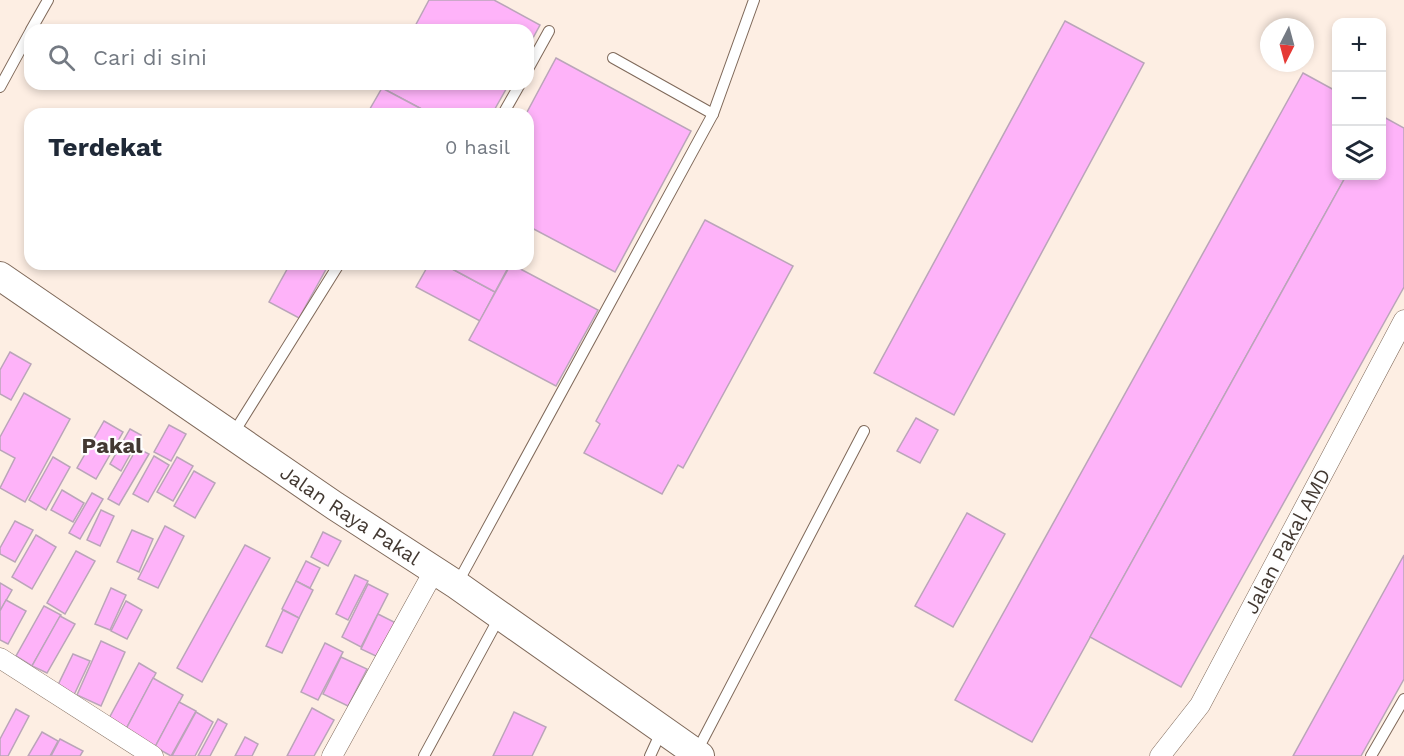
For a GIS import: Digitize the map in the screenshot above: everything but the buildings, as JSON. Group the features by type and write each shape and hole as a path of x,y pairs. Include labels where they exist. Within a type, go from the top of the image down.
{"main road":[{"name":"Jalan Raya Pakal","path":"2,280 240,424 335,506 453,574 500,616 698,755"}],"street":[{"name":"Jalan Pakal AMD","path":"1160,756 1200,705 1404,320"},
{"path":"332,756 453,574"},
{"path":"0,658 153,756"}],"lane":[{"path":"35,24 48,0"},
{"path":"453,574 490,521 713,114 754,0"},
{"path":"534,58 549,31"},
{"path":"1,85 24,44"},
{"path":"613,58 713,114"},
{"path":"506,108 517,90"},
{"path":"240,424 335,270"},
{"path":"698,755 864,431"},
{"path":"424,756 500,616"},
{"path":"1371,756 1404,699"},
{"path":"650,756 662,731"}],"district":[{"name":"Pakal","path":"112,445"}]}
